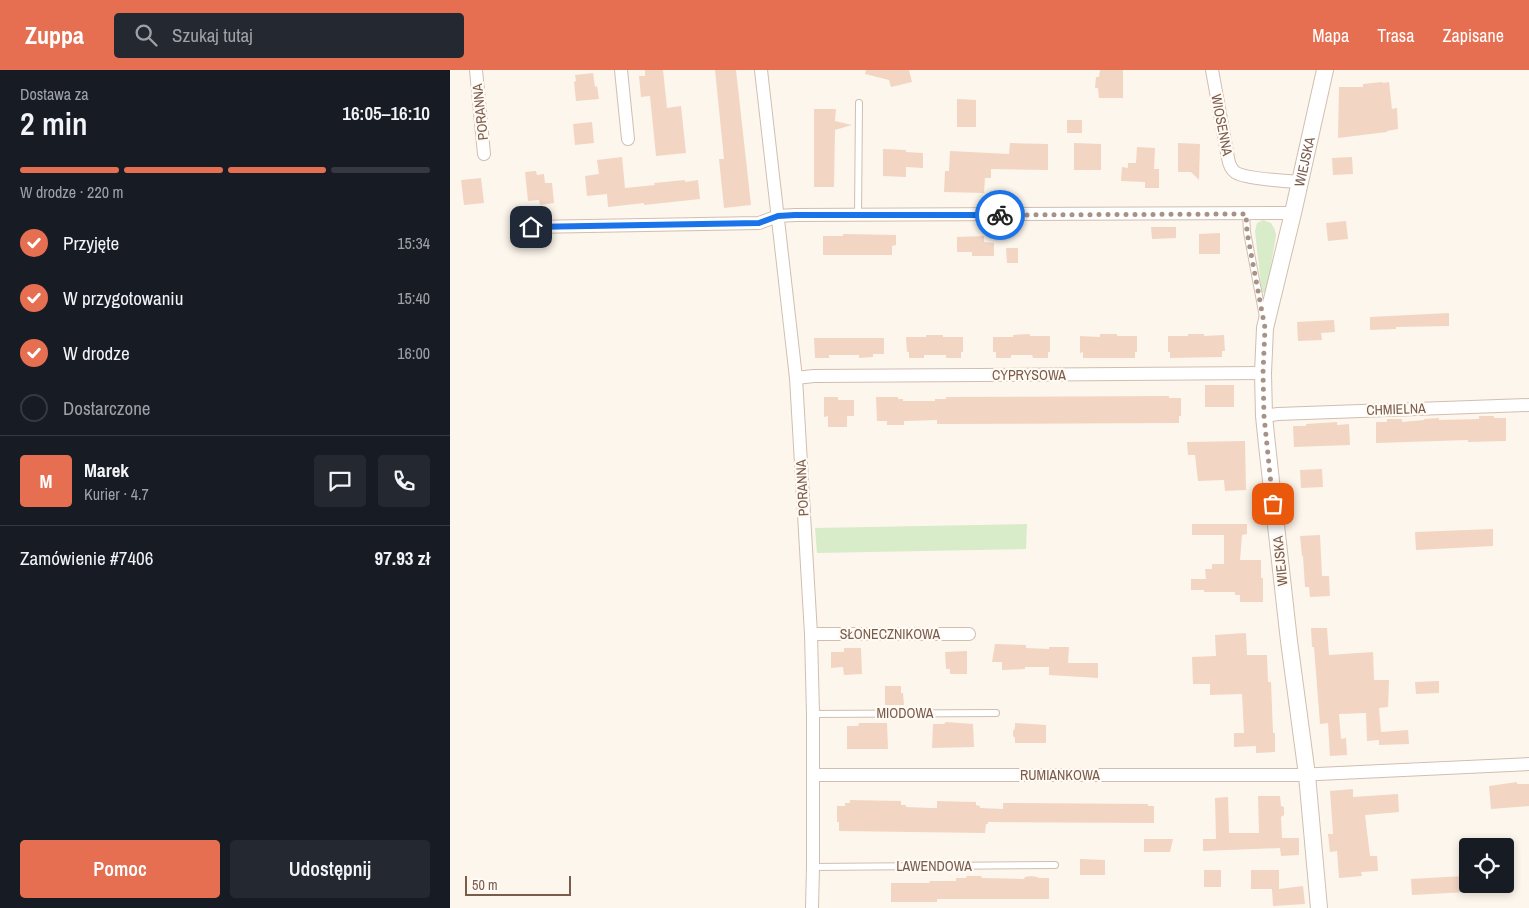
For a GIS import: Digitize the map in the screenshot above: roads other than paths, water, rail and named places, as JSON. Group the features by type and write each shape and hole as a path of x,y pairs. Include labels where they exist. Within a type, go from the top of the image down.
{"street":[{"name":"PORANNA","path":"476,70 484,154"},
{"path":"621,70 628,139"},
{"name":"PORANNA","path":"760,70 796,378 811,634 813,714 812,908"},
{"name":"WIOSENNA","path":"1212,70 1228,158 1234,172 1248,177 1300,182"},
{"name":"WIEJSKA","path":"1319,908 1306,775 1264,416 1263,373 1265,328 1325,70"},
{"path":"531,227 759,223 778,216 858,214 1293,213"},
{"name":"CYPRYSOWA","path":"796,378 824,376 1263,373"},
{"name":"CHMIELNA","path":"1264,416 1529,405"},
{"name":"SŁONECZNIKOWA","path":"811,634 969,634"},
{"name":"RUMIANKOWA","path":"813,774 1306,775 1529,764"}],"lane":[{"path":"858,214 859,103"},
{"path":"1246,214 1247,232 1265,328"},
{"name":"MIODOWA","path":"813,714 996,713"},
{"name":"LAWENDOWA","path":"813,866 1055,865"}]}
